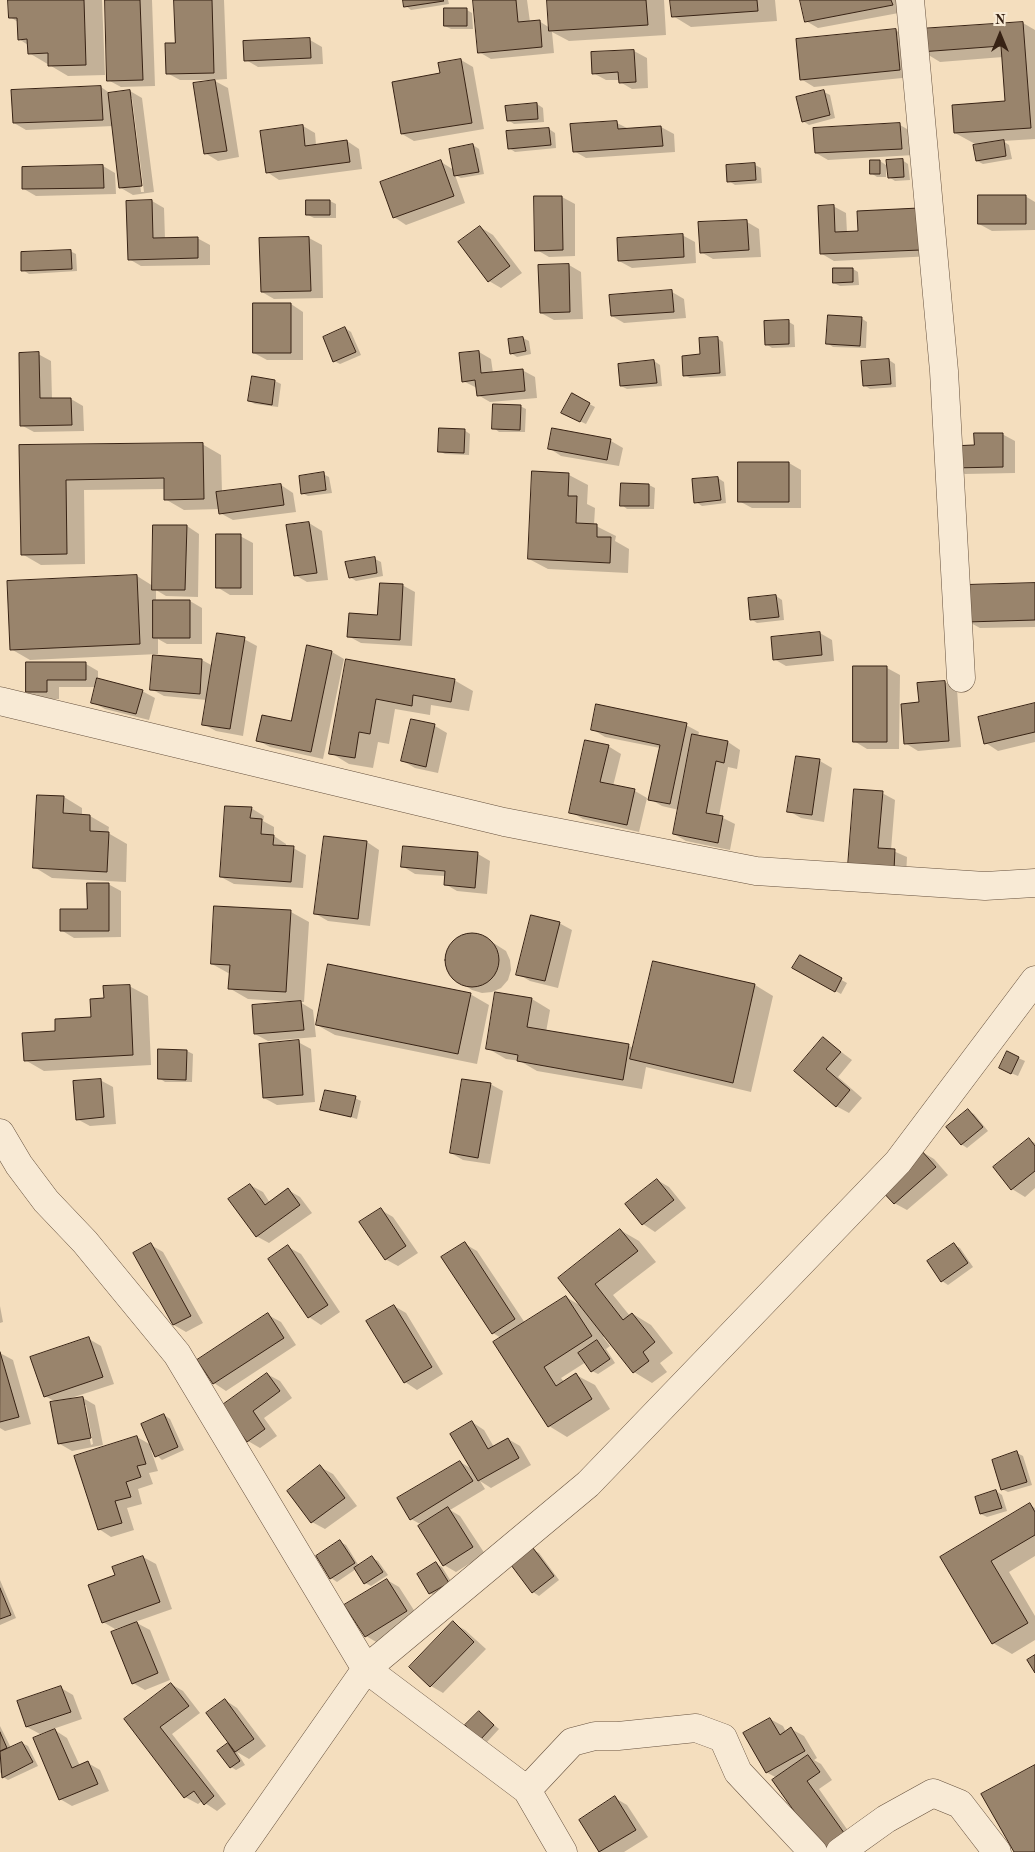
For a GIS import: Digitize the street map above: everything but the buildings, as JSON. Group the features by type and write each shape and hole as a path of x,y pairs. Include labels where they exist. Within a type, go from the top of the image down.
{"street":[{"path":"910,0 944,371 961,678"},
{"path":"0,701 504,822 756,871 985,886 1035,883"},
{"path":"238,1852 366,1670 588,1484 898,1162 1035,980"},
{"path":"0,1133 19,1165 46,1201 85,1242 177,1354 366,1670 527,1790 563,1852"},
{"path":"527,1790 572,1742 595,1736 618,1736 696,1728 723,1738 738,1772 812,1852"},
{"path":"840,1852 886,1819 933,1793 960,1804 997,1852"}]}
